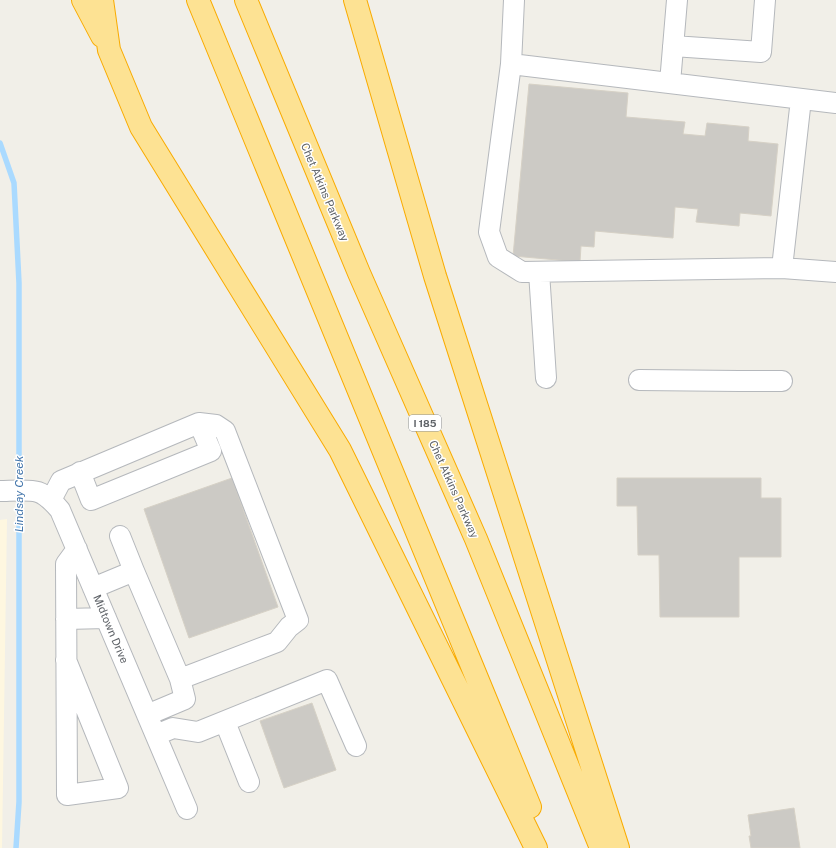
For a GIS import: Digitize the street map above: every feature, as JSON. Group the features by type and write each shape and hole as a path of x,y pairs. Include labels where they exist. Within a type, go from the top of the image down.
{"highway":[{"path":"83,0 109,50 141,127 340,450 536,848"},
{"path":"102,0 109,50"},
{"path":"198,0 547,848"},
{"name":"Chet Atkins Parkway","path":"246,0 359,273 476,539 601,848"},
{"path":"355,0 435,276 618,848"}],"street":[{"path":"514,0 511,64 489,232 498,257 522,272 782,268 836,272"},
{"path":"670,83 677,0"},
{"path":"673,46 761,52 765,0"},
{"path":"511,64 836,103"},
{"path":"782,268 801,99"},
{"path":"539,272 546,378"},
{"path":"639,380 739,382 782,381"},
{"path":"80,472 92,500 211,451 199,422"},
{"path":"51,500 61,480 199,422 216,425 225,431 298,620 289,627 277,642 180,680"},
{"name":"Midtown Drive","path":"0,491 38,492 51,500 60,510 187,809"},
{"path":"120,536 180,680 184,699 148,715"},
{"path":"66,660 118,788 67,795 66,660 66,564 77,549"},
{"path":"93,588 134,571"},
{"path":"66,619 106,618"},
{"path":"156,735 173,728 198,732 328,680 356,746"},
{"path":"225,722 249,782"}],"shaded area":[{"path":"7,519 2,848 0,848 0,520"}],"building":[{"path":"529,84 628,93 626,117 685,122 683,134 705,136 707,123 749,127 748,141 778,144 771,216 740,213 739,226 696,222 698,209 675,207 673,238 595,231 594,247 581,246 580,262 513,256"},
{"path":"232,478 278,607 189,638 144,509"},
{"path":"617,478 761,478 761,498 781,498 781,557 739,557 739,617 660,617 659,555 638,555 637,506 617,506"},
{"path":"312,703 336,770 284,788 260,721"},
{"path":"794,808 800,848 751,848 748,815"}],"waterway":[{"name":"Lindsay Creek","path":"0,143 14,183 19,283 19,802 16,848"}]}
